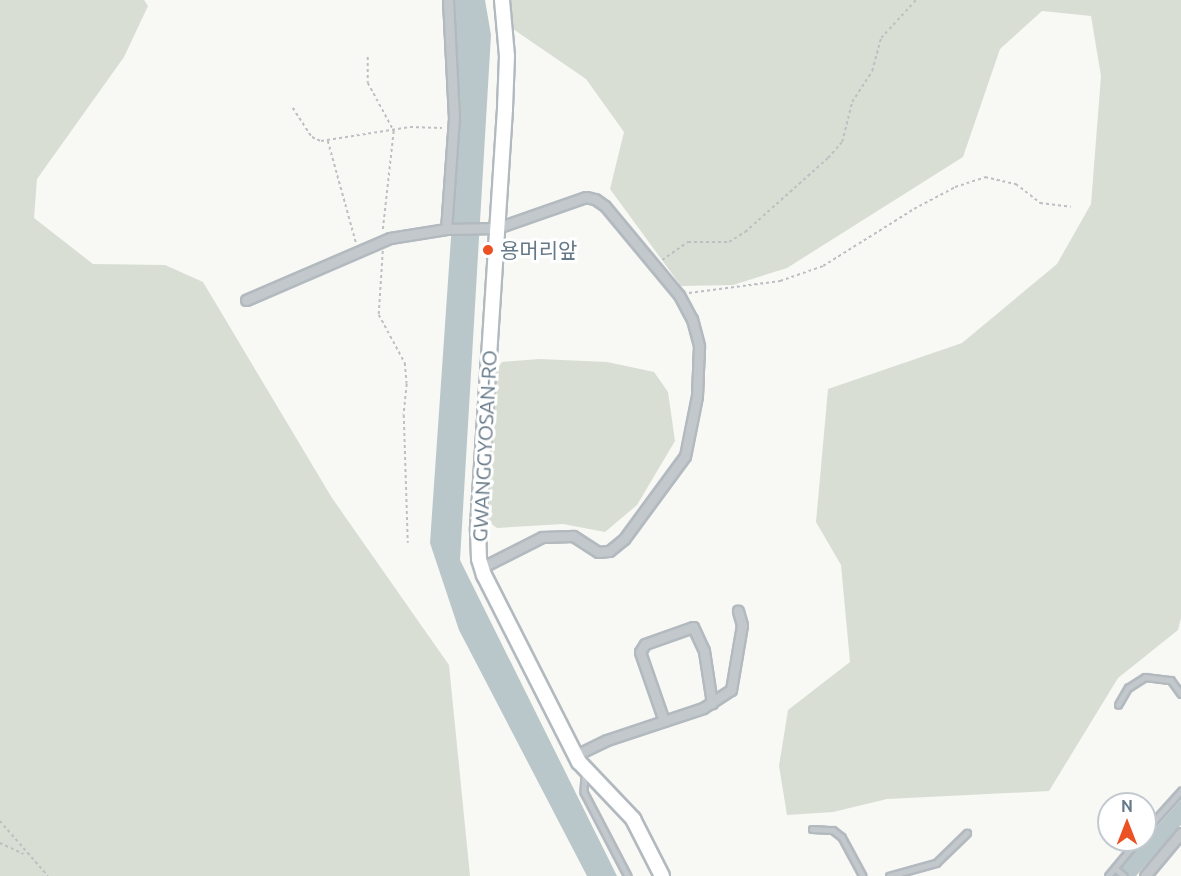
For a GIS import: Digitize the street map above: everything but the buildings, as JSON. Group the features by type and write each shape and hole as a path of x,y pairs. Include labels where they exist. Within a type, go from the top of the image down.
{"street":[{"path":"448,0 453,128 448,229"},
{"name":"GWANGGYOSAN-RO","path":"502,0 507,56 492,228 478,530 481,567 576,755 585,768 633,819 662,876"},
{"path":"246,300 382,242 448,229 492,228 586,196 606,206 679,295 692,319 700,364 695,412 680,468 640,513 624,539 609,551 598,552 573,536 542,537 481,567"},
{"path":"576,755 712,703 731,690 736,678 742,626 738,611"},
{"path":"664,721 640,652 645,644 693,627 704,651 712,703"},
{"path":"1145,876 1181,833"}],"lane":[{"path":"1118,705 1128,688 1145,677 1171,680 1181,694"},
{"path":"585,768 585,792 628,876"},
{"path":"1157,818 1181,791"},
{"path":"812,829 833,830 842,837 863,876"},
{"path":"890,876 936,863 967,833"},
{"path":"1108,876 1129,852"},
{"path":"1116,869 1124,876"}],"path":[{"path":"654,264 678,252 688,242 729,242 745,232 828,158 842,142 852,102 872,71 881,38 916,0"},
{"path":"368,57 368,83 394,131 382,242 379,315 405,363 407,384 404,415 408,543"},
{"path":"293,108 312,137 328,141 410,127 453,128"},
{"path":"328,141 345,213 359,252"},
{"path":"679,295 780,281 823,266 924,204 985,177 1016,184 1040,203 1071,207"},
{"path":"0,821 25,854 48,876"},
{"path":"0,843 25,854"}],"shaded area":[{"path":"0,0 144,0 148,6 124,57 37,179 34,218 93,264 165,265 203,282 332,498 449,665 470,876 0,876"},
{"path":"455,0 485,0 491,35 460,560 617,876 587,876 459,630 430,543 459,121"},
{"path":"510,0 1181,0 1181,618 1178,630 1118,678 1049,791 887,799 833,812 787,815 779,766 788,710 850,662 841,565 816,522 828,389 962,343 1057,264 1091,204 1101,76 1091,16 1042,11 1000,49 963,157 787,268 733,285 681,286 610,189 624,132 586,79 513,29"},
{"path":"539,359 607,362 654,372 668,392 675,441 637,505 605,532 563,524 497,528 486,520 497,369 502,362"},
{"path":"1181,800 1181,825 1136,876 1112,876 1134,852 1157,852 1157,826"}],"place":[{"name":"용머리앞","path":"488,250"}]}
